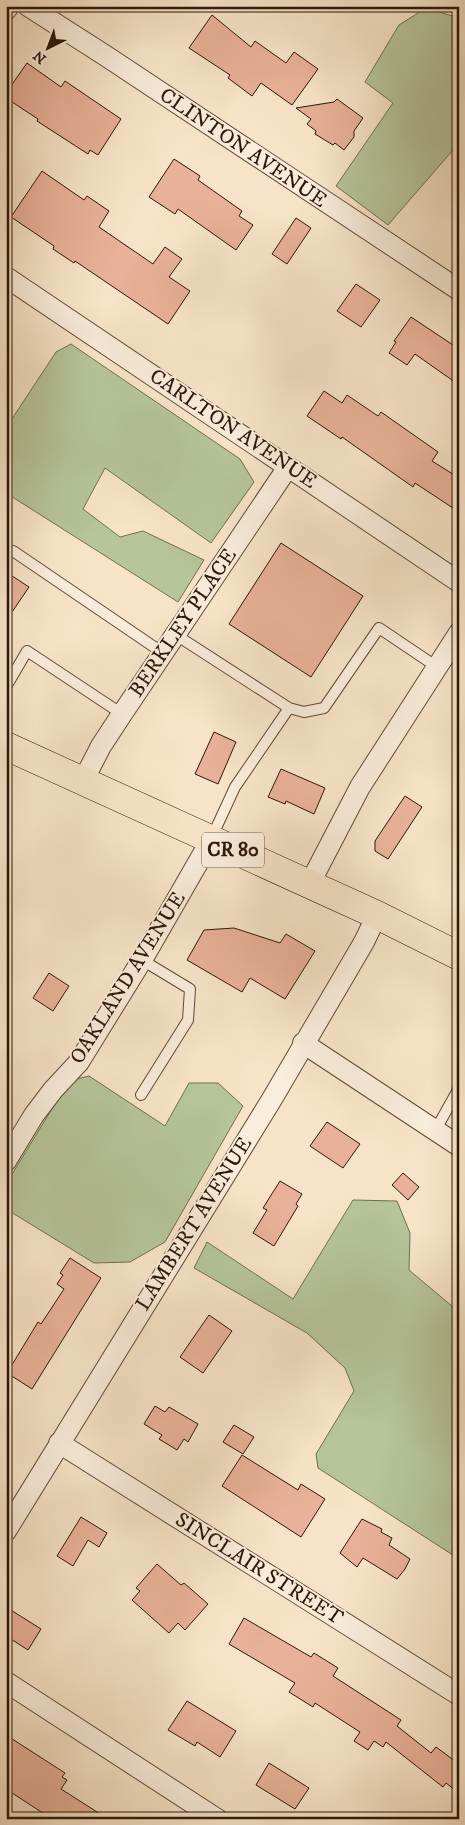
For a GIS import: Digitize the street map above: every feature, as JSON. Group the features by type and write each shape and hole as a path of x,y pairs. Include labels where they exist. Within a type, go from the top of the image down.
{"main road":[{"name":"CR 80","path":"6,746 377,916 459,956"}],"street":[{"path":"6,10 9,6"},
{"name":"CLINTON AVENUE","path":"28,6 459,290"},
{"name":"CARLTON AVENUE","path":"6,277 459,582"},
{"name":"BERKLEY PLACE","path":"83,781 101,746 288,467"},
{"path":"309,885 360,788 459,633"},
{"name":"OAKLAND AVENUE","path":"6,1161 34,1115 53,1090 79,1062 142,960 211,840"},
{"name":"LAMBERT AVENUE","path":"6,1531 262,1115 364,942 377,916"},
{"path":"303,1043 459,1146"},
{"name":"SINCLAIR STREET","path":"59,1443 459,1695"},
{"path":"6,1682 217,1819"}],"lane":[{"path":"13,551 163,653"},
{"path":"176,635 289,708 304,712 324,708 379,628 437,667"},
{"path":"6,687 27,651 122,714"},
{"path":"211,840 235,787 289,708"},
{"path":"141,1095 188,1020 190,989 142,960"},
{"path":"435,1131 459,1088"}],"green space":[{"path":"426,8 459,18 459,153 453,150 388,225 336,186 393,103 365,82 399,25"},
{"path":"71,344 240,459 254,482 211,543 105,468 83,509 120,537 143,531 204,560 178,602 6,493 6,428 56,352"},
{"path":"89,1076 165,1126 189,1083 218,1083 243,1106 165,1242 130,1262 94,1263 6,1209 6,1184 69,1081"},
{"path":"353,1200 397,1201 410,1233 409,1270 459,1312 459,1559 318,1468 316,1454 354,1391 345,1368 307,1333 194,1268 207,1242 293,1299"}],"building":[{"path":"212,15 251,47 255,41 286,63 294,52 318,69 292,105 261,83 252,96 228,78 230,75 189,48"},
{"path":"27,63 61,87 65,81 121,119 98,155 90,150 88,154 37,121 38,119 6,98 6,93"},
{"path":"337,99 363,118 354,131 354,137 344,150 335,143 333,145 315,134 316,131 307,124 311,119 296,108 334,102"},
{"path":"174,159 200,176 198,180 242,211 239,216 253,225 236,250 178,209 175,214 149,197"},
{"path":"42,171 84,200 87,196 109,211 99,227 153,264 165,247 182,259 169,277 190,291 168,324 75,261 74,263 53,249 54,246 11,217"},
{"path":"296,218 311,228 287,264 272,254"},
{"path":"356,284 380,300 361,327 337,311"},
{"path":"411,317 459,349 459,385 415,354 407,365 389,353 396,342 394,341"},
{"path":"324,391 342,403 347,395 378,416 381,412 438,452 432,461 459,478 459,512 415,483 413,487 342,437 341,439 307,416"},
{"path":"281,543 363,596 311,677 229,624"},
{"path":"6,572 29,587 6,621"},
{"path":"214,732 236,742 218,784 195,774"},
{"path":"281,769 325,788 314,814 286,801 285,804 268,797"},
{"path":"405,796 422,807 388,859 375,851 375,841"},
{"path":"234,928 280,943 286,934 315,951 285,999 250,978 242,992 187,960 204,930"},
{"path":"49,973 69,986 53,1011 33,998"},
{"path":"327,1122 360,1144 343,1168 310,1146"},
{"path":"403,1173 419,1187 408,1200 392,1185"},
{"path":"280,1181 302,1194 296,1204 298,1206 274,1246 253,1233 267,1210 263,1208"},
{"path":"70,1258 101,1278 32,1389 7,1373 38,1322 41,1324 64,1289 57,1284 63,1275 60,1273"},
{"path":"209,1315 232,1331 203,1373 180,1357"},
{"path":"155,1406 165,1412 169,1407 198,1424 188,1442 184,1439 177,1450 159,1439 162,1435 144,1424"},
{"path":"234,1425 254,1437 243,1454 223,1442"},
{"path":"242,1455 298,1490 301,1484 325,1499 301,1537 222,1486"},
{"path":"81,1517 107,1533 99,1547 88,1540 73,1566 57,1556"},
{"path":"362,1519 382,1529 381,1532 392,1538 389,1545 410,1559 397,1579 363,1558 357,1567 340,1553"},
{"path":"157,1564 181,1585 184,1583 208,1604 185,1630 178,1623 169,1633 132,1600 140,1591 136,1588"},
{"path":"6,1607 41,1629 28,1650 6,1636"},
{"path":"244,1618 311,1657 314,1653 338,1668 333,1676 401,1720 397,1726 431,1753 436,1747 459,1764 459,1793 446,1783 443,1787 386,1742 383,1747 374,1741 368,1750 354,1741 360,1732 315,1703 313,1707 289,1692 295,1683 229,1644"},
{"path":"187,1701 236,1731 220,1757 197,1742 195,1746 168,1730"},
{"path":"6,1735 65,1773 62,1777 67,1780 61,1789 108,1819 52,1819 6,1789"},
{"path":"269,1763 309,1788 295,1809 256,1785"}]}
